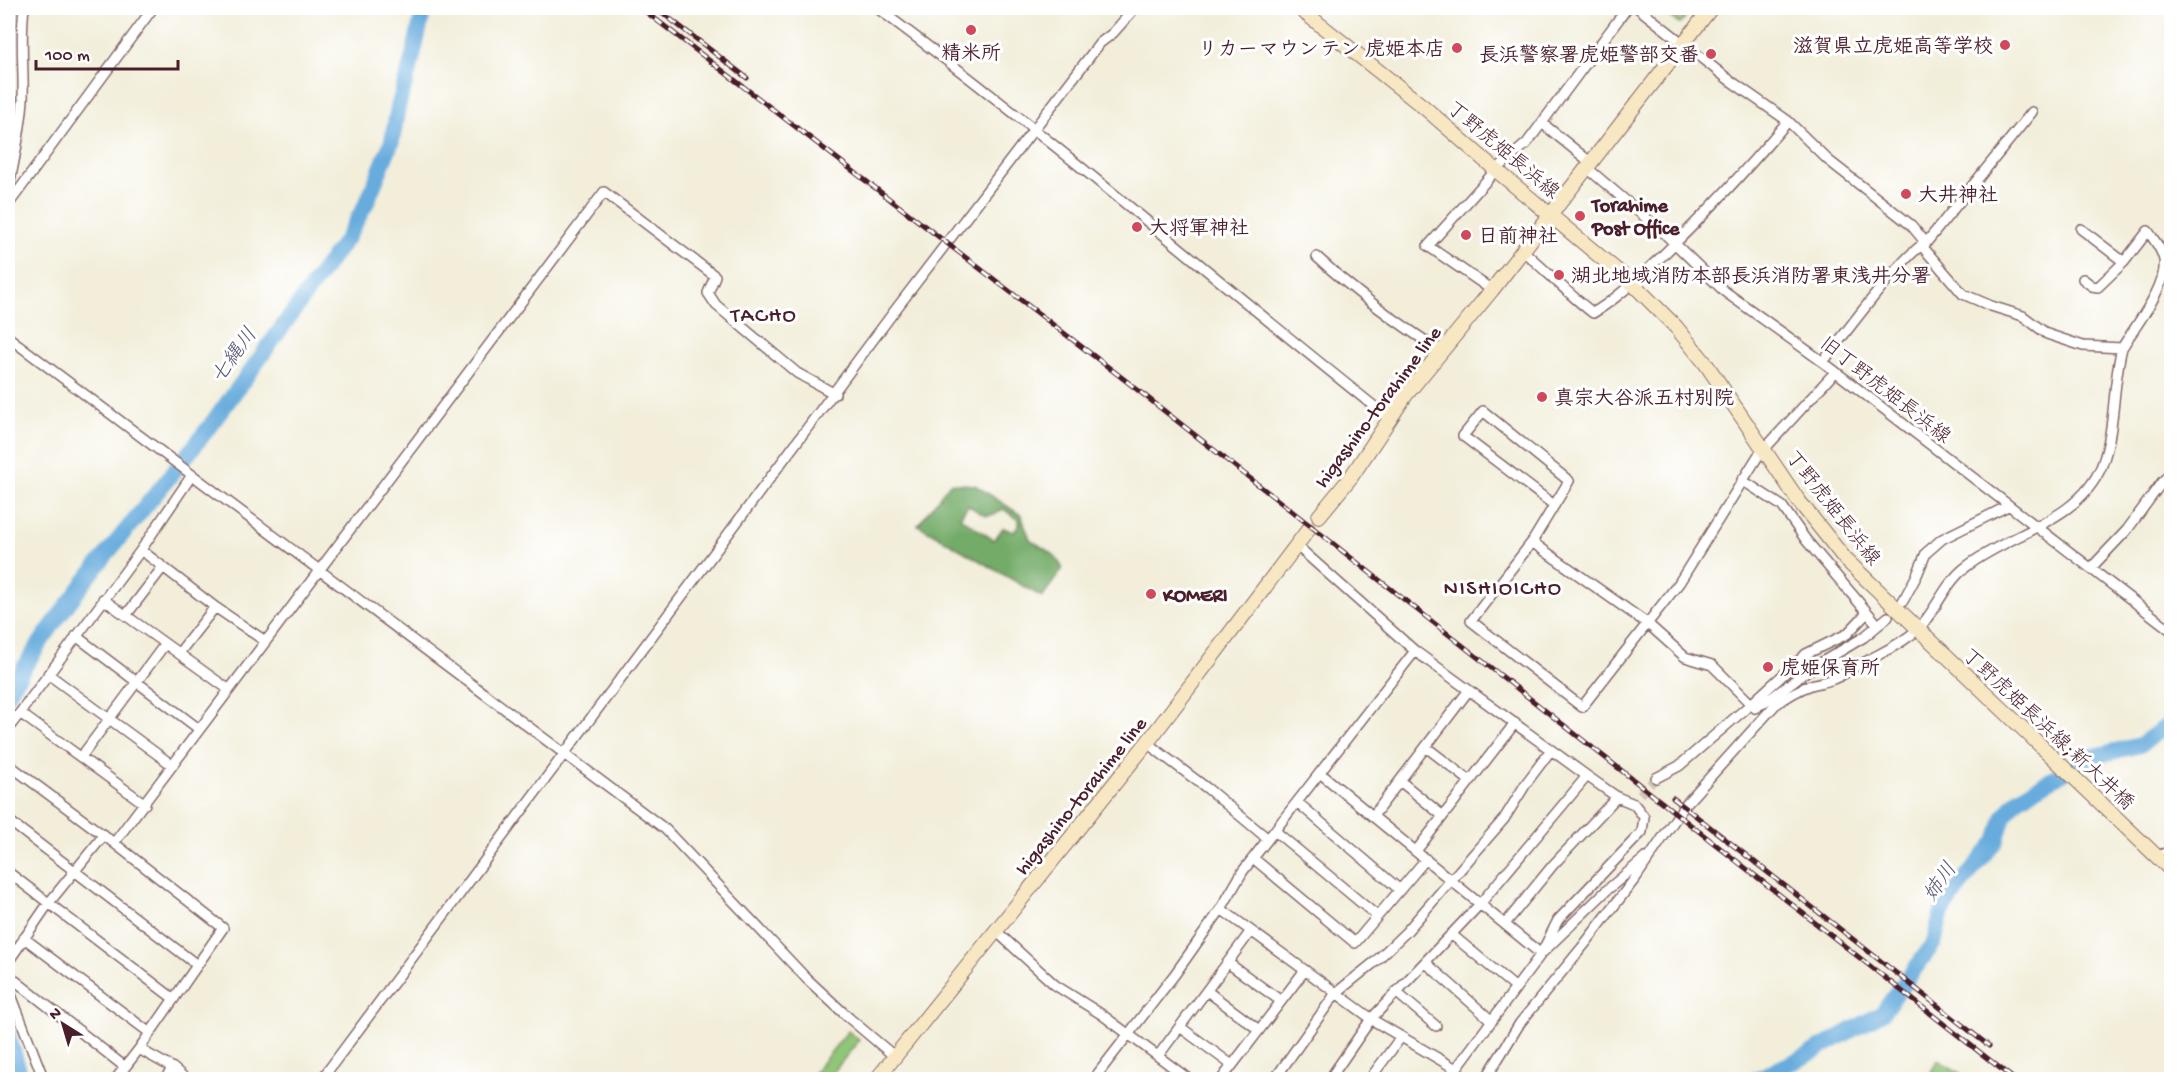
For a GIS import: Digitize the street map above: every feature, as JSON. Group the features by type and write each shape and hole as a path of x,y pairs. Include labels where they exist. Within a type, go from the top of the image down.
{"main road":[{"name":"丁野虎姫長浜線","path":"1299,8 1425,108 1551,214 1633,284 1676,327 1706,364 1798,500 1845,559 1920,633"},
{"name":"higashino-torahime line","path":"1319,516 1351,477 1405,396 1523,251 1588,164 1711,8"},
{"name":"higashino-torahime line","path":"876,1080 1147,743 1308,530"},
{"name":"丁野虎姫長浜線;新大井橋","path":"1920,633 2152,852"},
{"path":"2152,852 2172,871"}],"street":[{"path":"8,191 23,101 22,23 24,8"},
{"path":"8,205 153,8"},
{"path":"877,8 1034,129 1268,322 1390,419"},
{"path":"321,1080 563,754 835,394 896,309 1100,43 1136,8"},
{"path":"1492,290 1428,246 1496,170 1527,143 1627,8"},
{"path":"1638,8 1682,44 1788,121 1828,160 1911,225 1963,294 2023,316 2047,334 2083,346 2122,348"},
{"path":"1823,362 1871,300 1924,244 2032,112"},
{"path":"1523,251 1572,297 1593,313 1614,301 1674,244 1750,165 1788,121"},
{"name":"旧丁野虎姫長浜線","path":"1542,123 1724,291 1823,362 2168,628"},
{"path":"114,843 604,192 715,276 708,293 716,305 797,373 835,394"},
{"path":"2081,229 2124,262"},
{"path":"1485,1080 1520,1023 1584,945 1684,806 1775,705 1793,692 1833,679 1910,636 1920,633 1946,587 1965,568 2074,503 2090,485 2102,465 2115,405 2117,367 2122,348 2159,287 2164,274 2163,259 2148,231 2124,262 2098,287 2091,286 2083,279"},
{"path":"1317,257 1358,293 1441,351"},
{"path":"8,337 664,830 806,978 894,1056"},
{"path":"1554,505 1463,436 1483,411 1569,481 1532,542 1471,621 1582,707 1679,583 1742,480 1764,449 1835,372"},
{"path":"2091,568 2127,530 2172,472"},
{"path":"8,729 141,550 191,475"},
{"path":"1742,480 1782,506 1806,540 1878,626"},
{"path":"1903,601 1926,554 1942,539 2008,506"},
{"path":"1532,542 1648,624 1685,657 1712,665 1755,708 1806,671 1864,637 1888,617"},
{"path":"1296,546 1415,651 1617,797 1634,804 1644,817 1642,832 1558,920 1541,954"},
{"path":"141,550 215,607 265,641"},
{"path":"128,614 163,567"},
{"path":"103,599 128,614 165,644 228,689"},
{"path":"179,653 215,607"},
{"path":"1656,778 1679,766 1771,688 1806,654 1847,634 1867,613"},
{"path":"75,636 199,729"},
{"path":"81,757 165,644"},
{"path":"1093,1080 1175,974 1221,909 1243,871 1415,651"},
{"path":"1806,671 1810,685"},
{"path":"48,674 172,765"},
{"path":"1373,816 1469,690"},
{"path":"20,713 145,804"},
{"path":"1416,851 1515,723"},
{"path":"1147,743 1208,789 1268,839"},
{"path":"1426,747 1470,781"},
{"path":"1274,1080 1336,993 1376,961 1407,931 1504,819 1527,782 1551,750"},
{"path":"8,764 223,928 115,1080"},
{"path":"1320,773 1541,954"},
{"path":"1329,1080 1371,1019 1480,904 1587,776"},
{"path":"1400,781 1443,816"},
{"path":"1634,804 1640,794"},
{"path":"1505,924 1553,865 1617,797"},
{"path":"1297,802 1400,890"},
{"path":"8,820 197,965"},
{"path":"1275,831 1377,916"},
{"path":"8,962 48,904 104,835"},
{"path":"1453,1080 1456,1069 1541,954 1607,890 1656,848"},
{"path":"2152,852 2172,851"},
{"path":"1253,858 1355,943 1426,860"},
{"path":"8,872 174,999"},
{"path":"1221,909 1371,1019 1456,1069"},
{"path":"996,931 1055,985 1101,1014 1190,1080"},
{"path":"1158,1056 1251,931"},
{"path":"1452,934 1516,988"},
{"path":"24,938 150,1033"},
{"path":"1425,962 1492,1021"},
{"path":"1228,963 1281,1001"},
{"path":"1221,1080 1305,970"},
{"path":"8,975 125,1067"},
{"path":"8,987 44,1080"},
{"path":"1207,991 1259,1030"},
{"path":"1396,992 1436,1026"},
{"path":"1180,1027 1232,1065"},
{"path":"1369,1080 1401,1037"},
{"path":"139,1049 173,1068 187,1080"},
{"path":"164,1080 173,1068"}],"green space":[{"path":"1657,8 1694,8 1680,24"},
{"path":"950,483 975,485 1021,515 1030,539 1054,555 1062,570 1042,597 918,525","holes":["968,505 989,516 1003,509 1019,520 1019,524 1014,532 1003,528 994,540 960,517"]},
{"path":"848,1031 859,1040 828,1079 809,1079"},
{"path":"1938,1060 1960,1073 1965,1079 1927,1079"}],"waterway":[{"path":"8,51 10,8"},
{"name":"七縄川","path":"8,694 50,628 73,597 196,444 347,238 367,202 392,141 398,107 424,8"},
{"name":"姉川","path":"1754,1080 1804,1057 1882,1013 1934,943 1941,914 1961,884 1996,841 2004,816 2019,798 2091,757 2140,745 2172,722"},
{"path":"8,1034 22,1080"}],"tunnel":[{"path":"1640,794 1656,778"}],"railway":[{"path":"641,8 1125,380 2015,1080"},
{"path":"656,8 747,78"},
{"path":"1673,798 1989,1046"}],"place":[{"name":"精米所","path":"971,30"},
{"name":"滋賀県立虎姫高等学校","path":"2005,45"},
{"name":"リカーマウンテン 虎姫本店","path":"1457,48"},
{"name":"長浜警察署虎姫警部交番","path":"1711,54"},
{"name":"大井神社","path":"1906,194"},
{"name":"Torahime Post Office","path":"1580,216"},
{"name":"大将軍神社","path":"1137,227"},
{"name":"日前神社","path":"1466,235"},
{"name":"湖北地域消防本部長浜消防署東浅井分署","path":"1559,275"},
{"name":"真宗大谷派五村別院","path":"1542,397"},
{"name":"KOMERI","path":"1151,594"},
{"name":"虎姫保育所","path":"1768,667"}],"district":[{"name":"TACHO","path":"764,313"},
{"name":"NISHIOICHO","path":"1503,586"}]}
